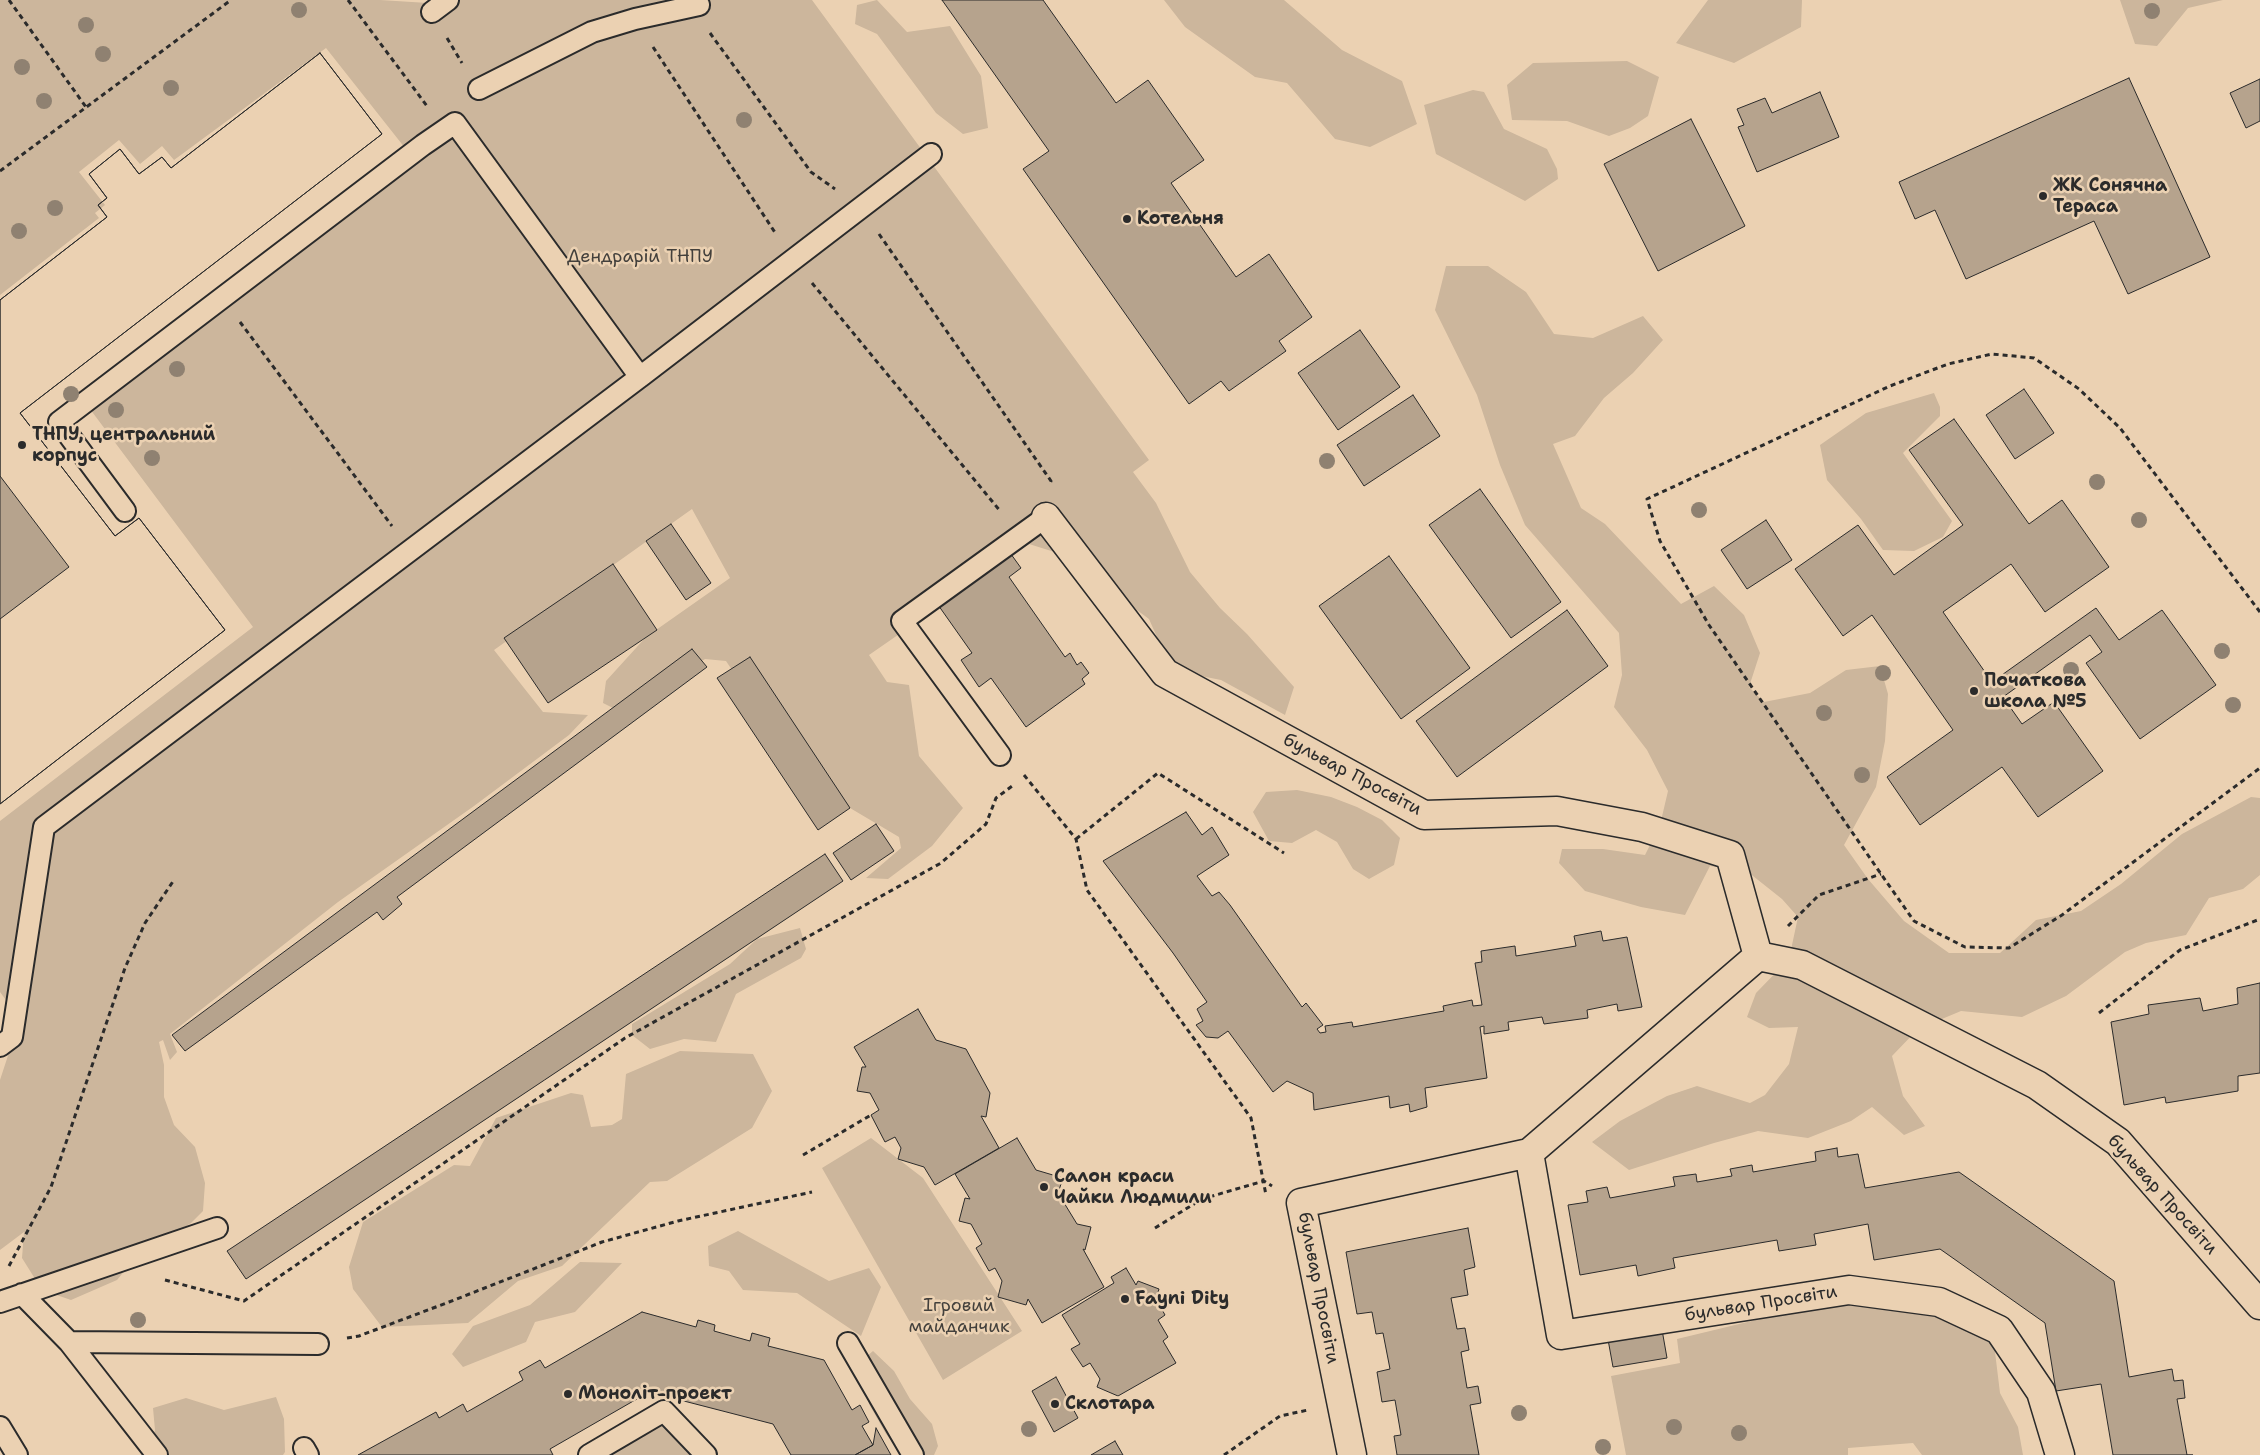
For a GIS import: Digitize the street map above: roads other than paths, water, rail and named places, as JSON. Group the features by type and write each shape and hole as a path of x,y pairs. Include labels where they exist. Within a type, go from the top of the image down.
{"street":[{"name":"бульвар Просвіти","path":"1046,516 1165,673 1424,816 1557,810 1642,827 1730,855 1758,956"},
{"name":"бульвар Просвіти","path":"1352,1455 1301,1203 1529,1153 1758,956"},
{"name":"бульвар Просвіти","path":"1758,956 1802,965 2037,1085 2118,1142 2260,1305"},
{"name":"бульвар Просвіти","path":"1529,1153 1561,1335 1849,1290 1939,1302 1999,1330 2041,1392 2060,1455"}],"lane":[{"path":"432,12 448,0"},
{"path":"479,90 592,32 635,19 695,6"},
{"path":"125,511 59,422 455,123 640,377"},
{"path":"0,1046 12,1036 44,827 640,377 931,154"},
{"path":"1000,755 902,621 1046,516"},
{"path":"12,1298 217,1228"},
{"path":"12,1298 69,1342 157,1455"},
{"path":"69,1342 318,1344"},
{"path":"848,1344 913,1455"},
{"path":"589,1455 664,1411 706,1455"},
{"path":"0,1427 17,1455"}],"place":[{"name":"ЖК Сонячна Тераса","path":"2043,196"},
{"name":"Котельня","path":"1127,219"},
{"name":"ТНПУ, центральний корпус","path":"22,445"},
{"name":"Початкова школа №5","path":"1974,691"},
{"name":"Салон краси Чайки Людмили","path":"1044,1187"},
{"name":"Fayni Dity","path":"1125,1299"},
{"name":"Моноліт-проект","path":"568,1394"},
{"name":"Склотара","path":"1055,1404"}],"park label":[{"name":"Дендрарій ТНПУ","path":"640,257"},
{"name":"Ігровий майданчик","path":"959,1316"}]}
